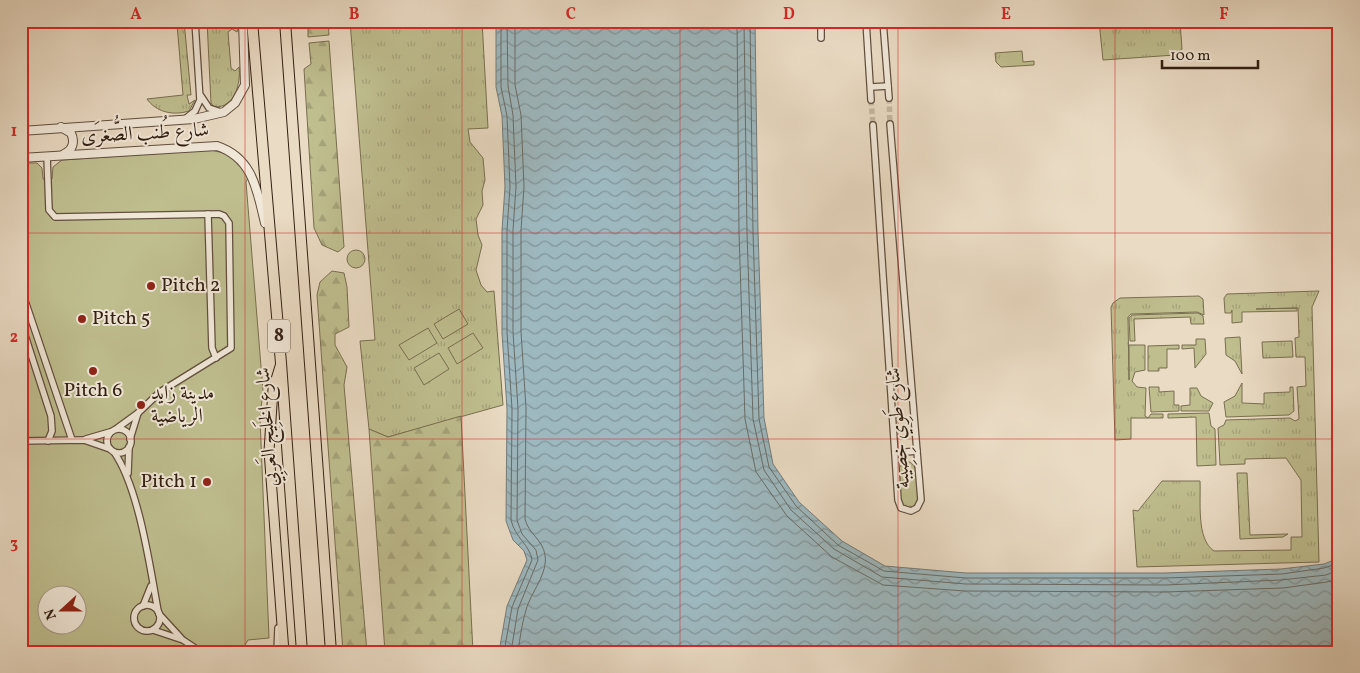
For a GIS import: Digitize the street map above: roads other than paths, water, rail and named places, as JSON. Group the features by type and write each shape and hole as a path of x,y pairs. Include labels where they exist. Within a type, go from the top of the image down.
{"highway":[{"name":"شارع الخَلِيج العَربِي","path":"252,21 281,363 302,652"},
{"name":"8","path":"285,21 331,652"}],"main road":[{"path":"281,363 273,390 270,449 284,652"}],"street":[{"path":"185,119 198,108 201,96 195,21"},
{"name":"شارع طُنب الصُّغرَى","path":"21,131 185,119 206,117 224,112 239,99 245,85 243,21"},
{"path":"821,21 821,38"},
{"path":"866,21 871,100"},
{"path":"883,21 888,98"},
{"path":"870,87 888,86"},
{"path":"201,96 209,108 224,112"},
{"name":"شارع طَوِي خِصِيبة","path":"874,125 898,500 901,508 908,511 917,508 921,500 890,124"},
{"path":"61,127 71,133 73,141 71,148 62,155"},
{"name":"شارع طُنب الصُّغرَى","path":"21,158 207,145 226,149 242,160 252,175 270,239"},
{"path":"47,156 49,210 55,217 222,214 230,225 232,342 229,350 160,392 107,438 128,476"},
{"path":"208,214 212,348 216,358"},
{"path":"21,289 72,440"},
{"path":"21,323 51,416 52,431 48,441"},
{"path":"138,413 130,438 128,476 145,546 158,613 159,623 153,630"},
{"path":"21,441 84,440 114,430 126,432 130,438"},
{"path":"84,440 123,452 129,446"},
{"path":"895,453 917,451"},
{"path":"152,584 150,593 143,606 135,612 134,622 143,631 153,630 183,640"},
{"path":"143,606 150,606 183,640 201,652"},
{"path":"277,652 280,607"}],"water":[{"path":"496,21 755,21 758,231 764,418 773,464 799,502 842,541 885,566 966,573 1165,573 1281,569 1324,564 1339,558 1339,652 499,652 507,606 527,560 524,551 513,540 506,521 507,409 502,333 502,230 505,187 502,116 496,87"}],"tunnel":[{"path":"889,98 890,124"},
{"path":"871,100 873,125"}],"place":[{"name":"Pitch 2","path":"151,286"},
{"name":"Pitch 5","path":"82,319"},
{"name":"Pitch 6","path":"93,371"},
{"name":"مدينة زايد الرياضية","path":"141,405"},
{"name":"Pitch 1","path":"207,482"}]}
